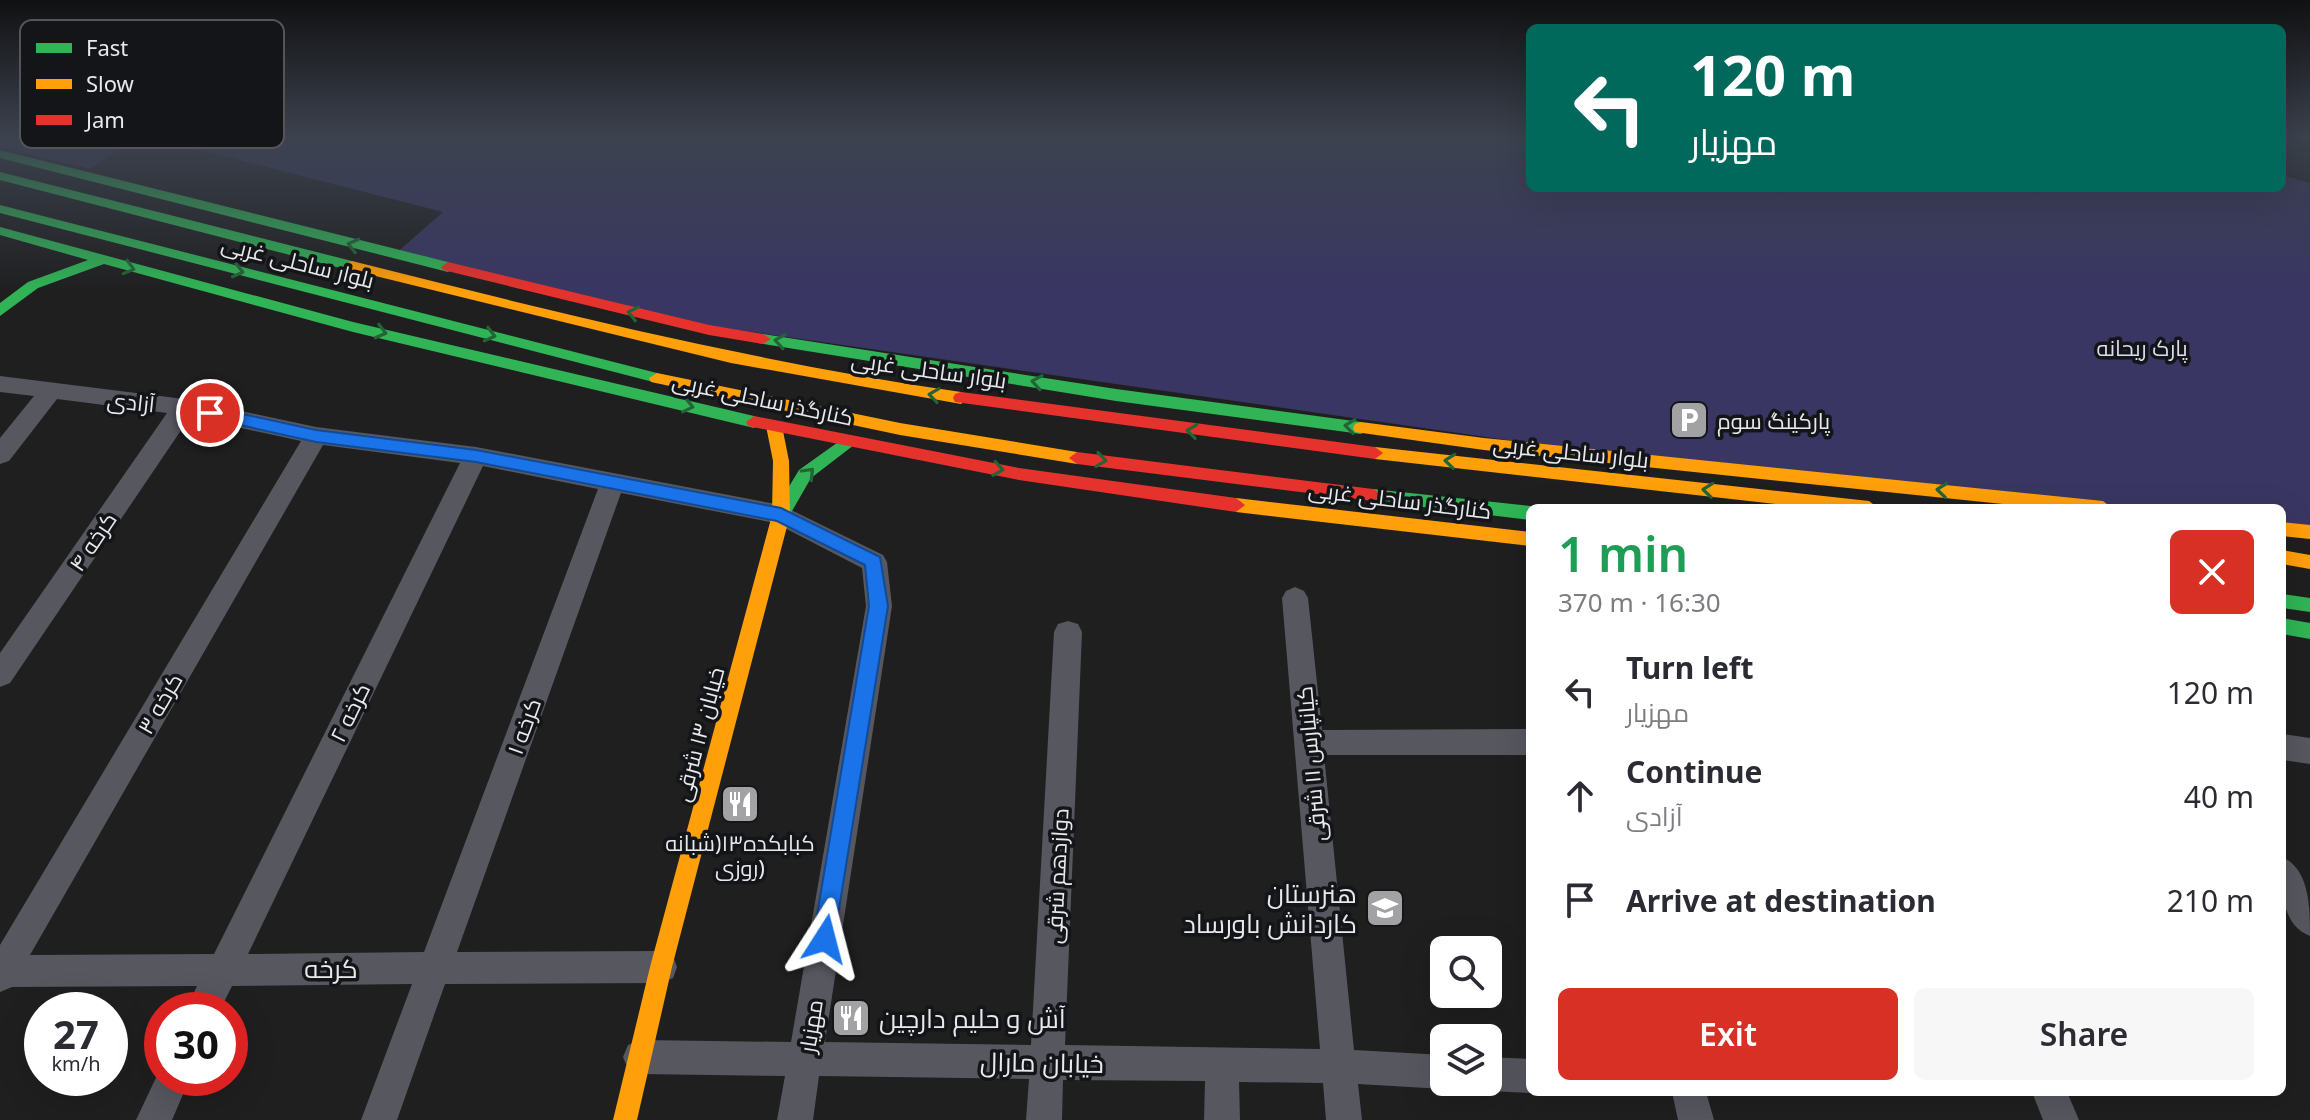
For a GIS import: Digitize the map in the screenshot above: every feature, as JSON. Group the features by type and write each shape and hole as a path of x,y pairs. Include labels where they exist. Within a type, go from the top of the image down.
{"street":[{"name":"بلوار ساحلی غربی","path":"48,188 632,337 857,384 1294,444 1833,504"},
{"path":"132,188 709,330 1116,395 1484,444 2064,504"},
{"name":"بلوار ساحلی غربی","path":"0,209 621,369 971,442 1526,513"},
{"path":"0,254 5,233"},
{"name":"کنارگذر ساحلی غربی","path":"5,233 585,383 848,441 949,461 1238,504 1526,539"},
{"path":"204,262 236,236"},
{"path":"0,311 14,295 58,273 101,260"},
{"path":"585,383 621,369 637,394"},
{"name":"آزادی","path":"0,384 184,407 316,436 476,456 612,485 781,515"},
{"path":"0,455 50,392"},
{"name":"کرخه ۴","path":"0,675 184,407"},
{"name":"خیابان ۱۳ شرقی","path":"625,1120 661,967 781,515 781,461 774,426"},
{"name":"کرخه ۳","path":"1,973 316,436"},
{"name":"خیابان ۱۳ شرقی","path":"781,515 805,474 848,441"},
{"name":"کرخه ۲","path":"211,992 476,456"},
{"name":"کرخه ۱","path":"379,1120 612,485"},
{"path":"1238,504 1314,488 1427,527"},
{"name":"مهزیار","path":"781,515 874,562 879,606 795,1120"},
{"path":"2286,529 2310,532"},
{"path":"2286,558 2310,562"},
{"name":"کیانپارس ۱۱ شرقی","path":"1295,598 1344,1120"},
{"path":"2286,602 2310,605"},
{"path":"2286,627 2310,631"},
{"name":"دوازدهم شرقی","path":"1044,1120 1068,632"},
{"path":"1308,743 1526,742"},
{"path":"2286,748 2310,751"},
{"path":"2286,878 2310,921"},
{"name":"کرخه","path":"1,973 661,967"},
{"name":"خیابان مارال","path":"640,1057 1338,1066 1430,1071"},
{"path":"1222,1064 1222,1120"},
{"path":"1502,1075 1526,1076"},
{"path":"154,1120 165,1096"},
{"path":"1690,1096 1696,1120"},
{"path":"2051,1096 2061,1120"}],"green space":[{"name":"پارک ریحانه","path":"350,188 2286,192 2286,188 2310,188 2310,532 2286,529 2286,504 2055,504 1815,484 654,318 394,255 443,212"}],"traffic: fast":[{"path":"48,188 352,266"},
{"path":"136,188 448,267"},
{"path":"0,209 657,378"},
{"path":"0,231 353,327 754,422"},
{"path":"0,311 33,285 101,260"},
{"path":"763,339 1116,395 1361,428"},
{"path":"782,513 805,474 848,441"},
{"path":"1373,495 1526,513"},
{"path":"2286,602 2310,605"},
{"path":"2286,627 2310,631"}],"traffic: slow":[{"path":"352,266 579,323 731,357 807,373 961,398"},
{"path":"657,378 900,429 1077,458"},
{"path":"625,1120 661,967 781,515 781,461 774,426"},
{"path":"1361,428 1484,444 2064,504"},
{"path":"1375,453 1833,504"},
{"path":"1236,505 1526,539"},
{"path":"2286,529 2310,532"},
{"path":"2286,558 2310,562"}],"traffic: jam":[{"path":"448,267 709,330 763,339"},
{"path":"961,398 1375,453"},
{"path":"754,422 1019,474 1236,505"},
{"path":"1077,458 1373,495"}],"place":[{"name":"پارکینگ سوم","path":"1689,420"},
{"name":"کبابکده۱۳(شبانه روزی)","path":"740,804"},
{"name":"هنرستان کاردانش باورساد","path":"1385,908"},
{"name":"آش و حلیم دارچین","path":"851,1018"}],"route":[{"path":"210,413 316,436 476,456 612,485 781,515 874,562 879,606 825,939"}]}
